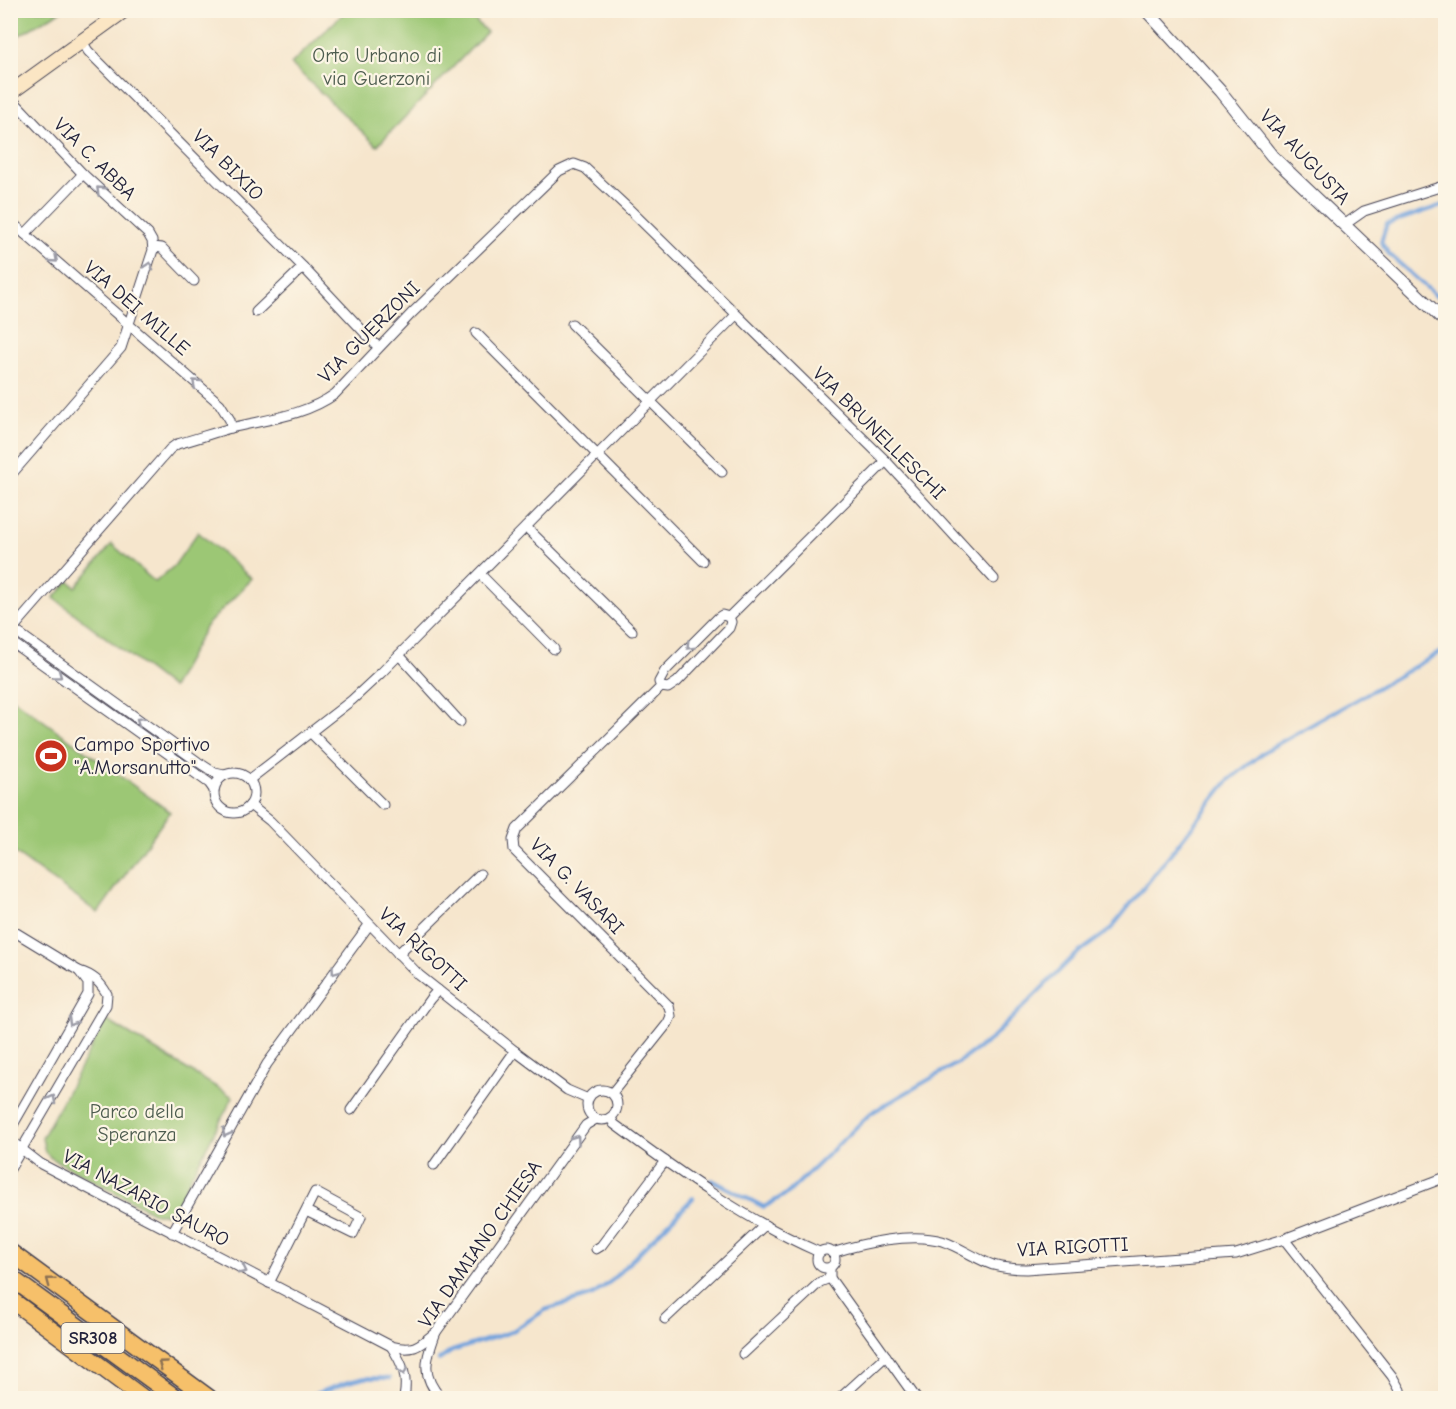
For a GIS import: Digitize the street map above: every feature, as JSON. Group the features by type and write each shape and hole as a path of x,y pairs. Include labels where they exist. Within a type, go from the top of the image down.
{"highway":[{"path":"10,1252 209,1398"},
{"name":"SR308","path":"10,1277 176,1398"},
{"path":"10,1299 143,1398"}],"main road":[{"path":"10,95 125,10"}],"street":[{"name":"VIA AUGUSTA","path":"1146,10 1220,91 1272,156 1446,322"},
{"name":"VIA BIXIO","path":"82,41 96,59 303,267 378,347"},
{"name":"VIA C. ABBA","path":"10,95 83,174 148,234 153,247"},
{"name":"VIA GUERZONI","path":"11,629 170,449 177,444 231,428 310,409 335,394 378,347 559,171 567,166 574,164 585,168 736,315"},
{"path":"25,234 83,174"},
{"path":"1344,225 1364,211 1446,185"},
{"name":"VIA DEI MILLE","path":"10,221 220,404 230,420 231,428"},
{"path":"10,476 121,348 153,247 162,248 194,280"},
{"path":"256,312 303,267"},
{"path":"249,780 352,700 596,455 652,402 736,315"},
{"name":"VIA BRUNELLESCHI","path":"736,315 886,461 994,579"},
{"path":"572,324 722,472"},
{"path":"476,333 703,561"},
{"name":"VIA G. VASARI","path":"729,617 886,461"},
{"path":"526,527 632,631"},
{"path":"480,574 554,649"},
{"name":"VIA G. VASARI","path":"661,687 659,682 665,671 719,617 722,615 729,617"},
{"name":"VIA G. VASARI","path":"661,687 668,688 677,682 729,628 731,622 729,617"},
{"path":"10,641 209,783 214,790 216,801 224,810 240,812 250,805 253,789 249,780 239,773 224,775 215,773 11,629"},
{"path":"399,655 460,722"},
{"name":"VIA G. VASARI","path":"612,1093 668,1023 671,1016 669,1006 514,850 513,840 518,829 661,687"},
{"path":"311,733 383,805"},
{"path":"214,790 218,780 224,775"},
{"name":"VIA RIGOTTI","path":"250,805 277,828 369,925 438,990 567,1090 588,1099"},
{"path":"398,954 480,873"},
{"path":"172,1233 260,1074 369,925"},
{"path":"10,929 89,974 99,981 107,994 106,1005 10,1169"},
{"path":"10,1130 88,994 88,983 79,970"},
{"path":"351,1110 438,990"},
{"path":"434,1165 515,1051"},
{"path":"604,1089 612,1093 618,1106 611,1118 596,1119 587,1108 588,1099 596,1090 604,1089"},
{"name":"VIA RIGOTTI","path":"611,1118 614,1124 713,1194 790,1240 819,1252 827,1250 832,1253 852,1246 889,1240 926,1238 943,1241 993,1264 1026,1269 1236,1254 1284,1239 1446,1177"},
{"name":"VIA DAMIANO CHIESA","path":"441,1398 433,1389 427,1374 427,1358 436,1332 586,1125 596,1119"},
{"name":"VIA NAZARIO SAURO","path":"10,1140 41,1164 391,1346"},
{"path":"596,1250 665,1161"},
{"path":"269,1283 315,1192 362,1217 352,1234 306,1211"},
{"path":"664,1319 765,1225"},
{"path":"1284,1239 1392,1376 1400,1390 1401,1398"},
{"path":"819,1252 816,1258 818,1265 830,1268"},
{"path":"832,1253 835,1262 830,1268 831,1278 916,1398"},
{"path":"743,1354 820,1282 831,1278"},
{"path":"391,1346 404,1350 413,1349 436,1332"},
{"path":"391,1346 405,1373 404,1398"},
{"path":"840,1398 885,1356"}],"green space":[{"path":"11,10 61,10 61,11 11,40"},
{"name":"Orto Urbano di via Guerzoni","path":"347,10 465,11 487,32 377,146 291,64"},
{"path":"198,532 252,579 206,626 172,688 54,598 69,581 76,587 112,544 155,582 174,566"},
{"name":"Campo Sportivo \"A.Morsanutto\"","path":"12,698 170,812 98,913 11,850"},
{"name":"Parco della Speranza","path":"106,1020 233,1097 175,1207 166,1214 156,1214 51,1158 45,1152 42,1138"}],"waterway":[{"path":"1446,204 1387,224 1381,242 1389,254 1446,305"},
{"path":"712,1180 764,1207 788,1193 871,1113 956,1064 991,1039 1074,956 1110,930 1229,780 1267,750 1446,649"},
{"path":"439,1360 452,1351 511,1332 545,1310 593,1295 611,1281 693,1198"},
{"path":"304,1398 365,1378 390,1378"}],"place":[{"name":"Campo Sportivo \"A.Morsanutto\"","path":"51,756"}]}
